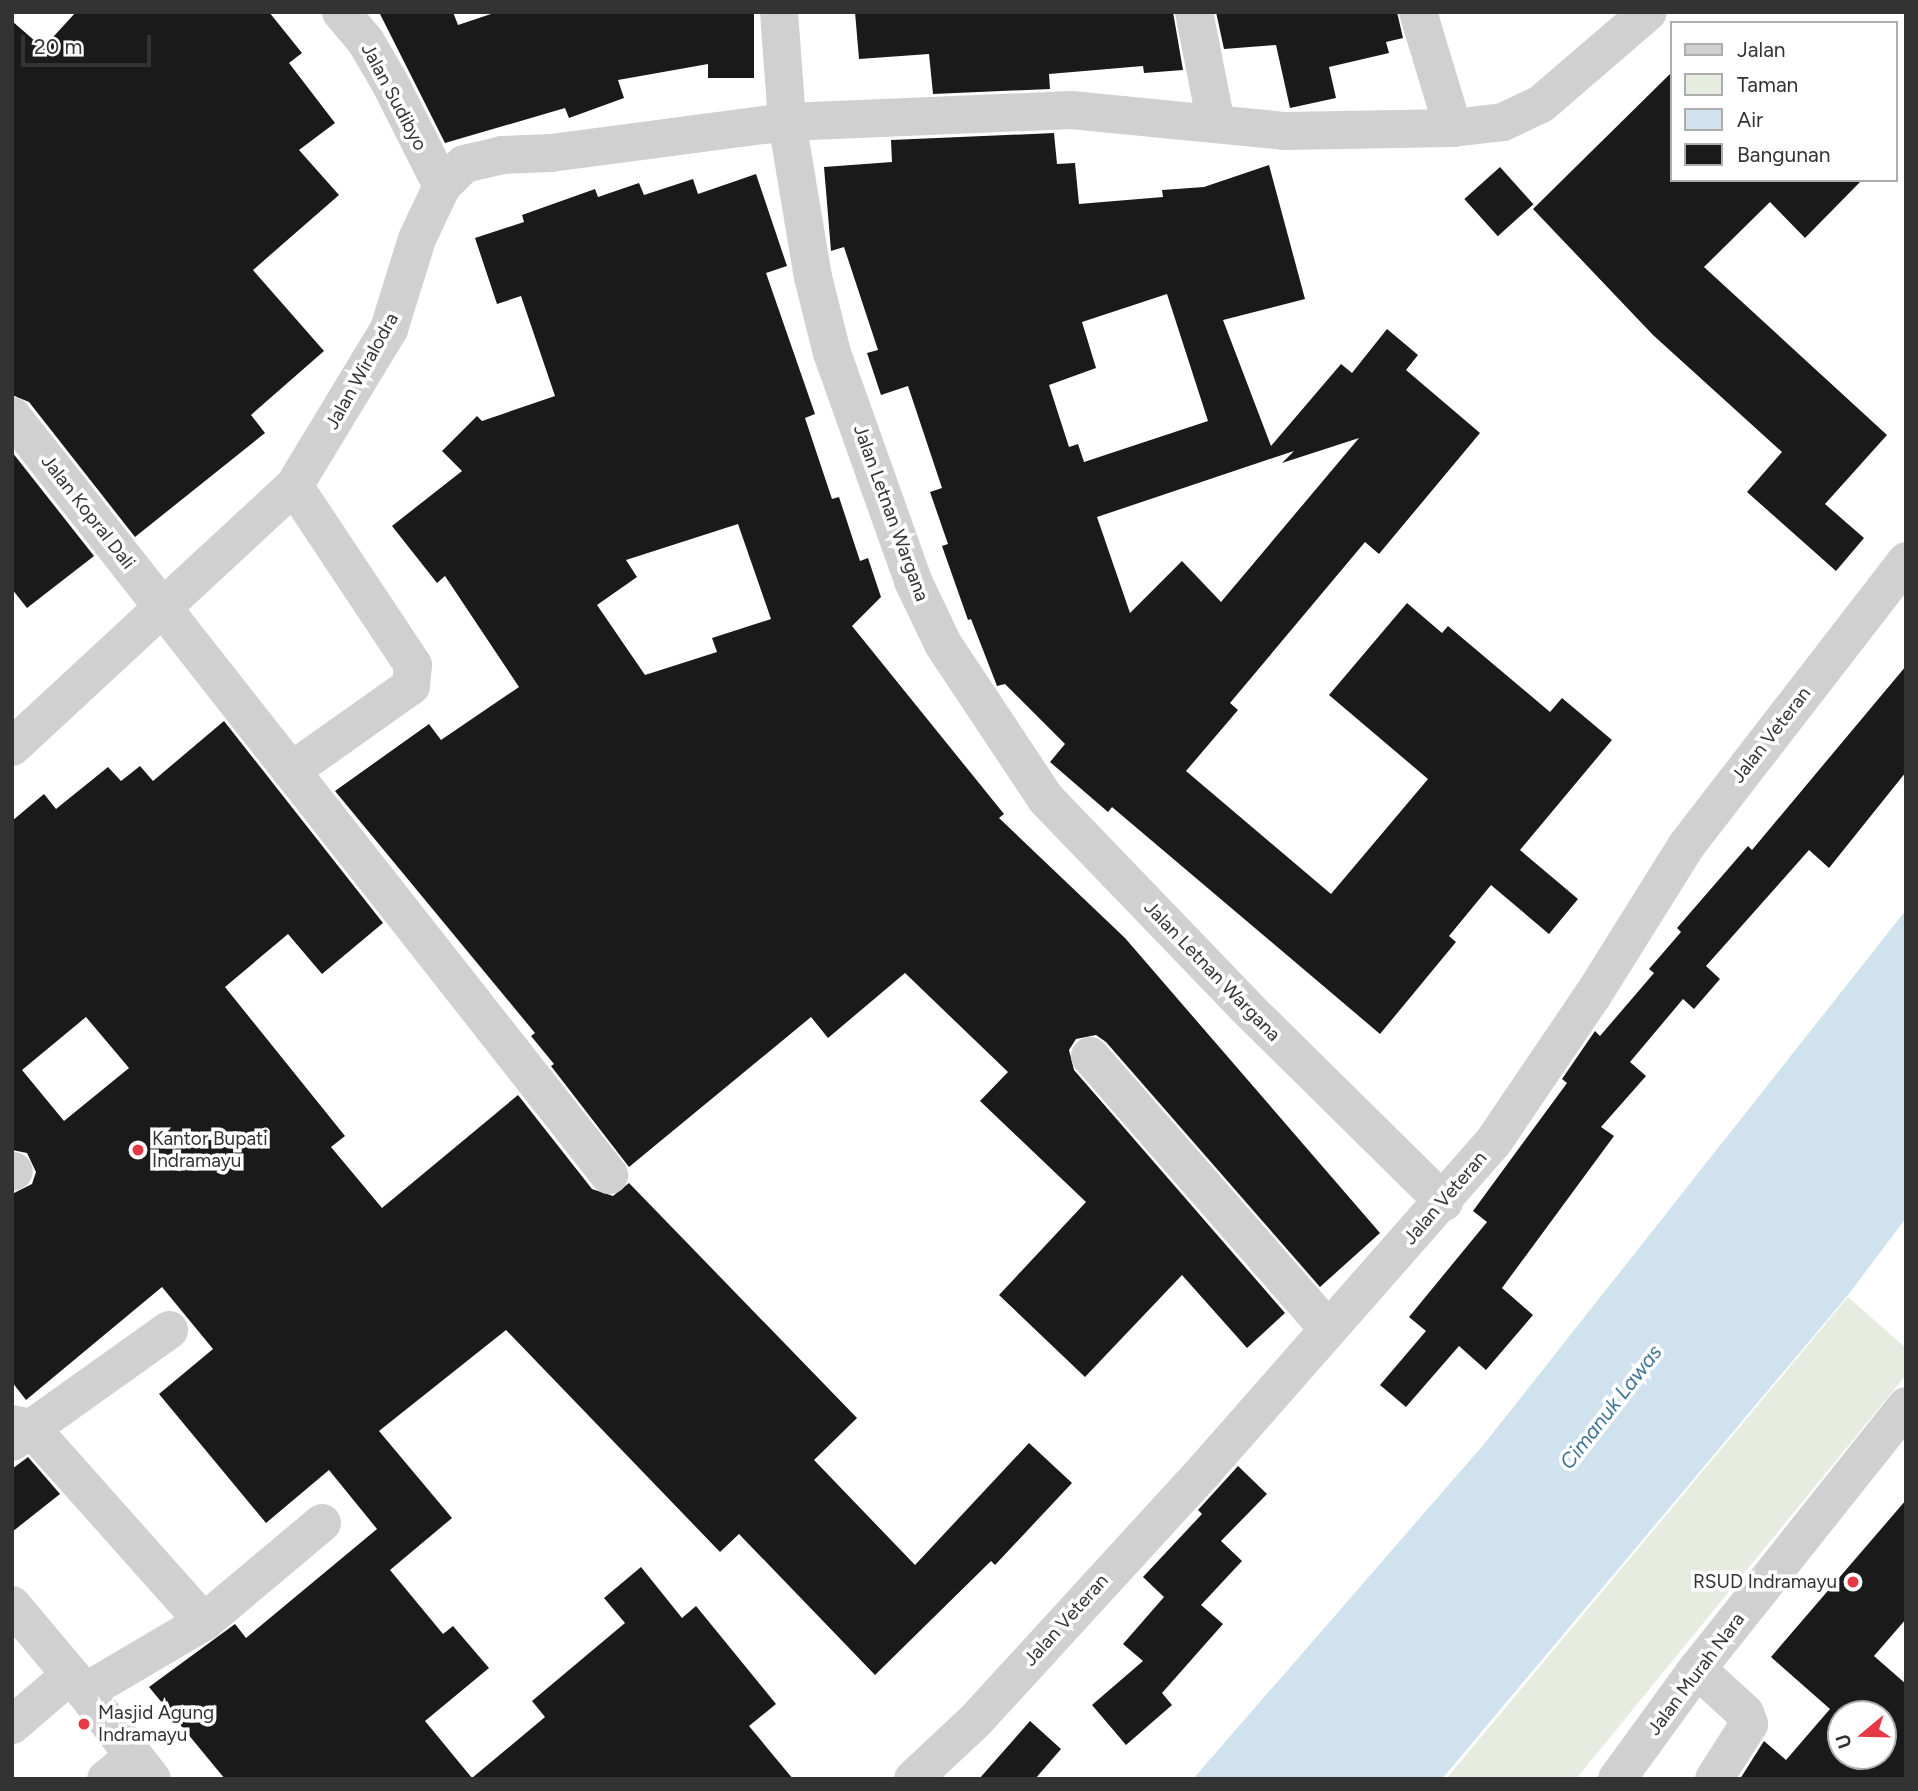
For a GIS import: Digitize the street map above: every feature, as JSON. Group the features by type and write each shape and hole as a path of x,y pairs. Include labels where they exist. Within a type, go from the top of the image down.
{"street":[{"name":"Jalan Sudibyo","path":"341,12 366,42 442,186"},
{"name":"Jalan Letnan Wargana","path":"779,12 787,122 813,277 832,353 913,581 943,645 1046,799 1245,1007 1444,1202"},
{"path":"1194,12 1216,122"},
{"path":"1418,12 1453,128"},
{"name":"Jalan Wiralodra","path":"12,747 294,486 389,329 418,239 442,186 464,164 502,155 551,153 787,122 1071,110 1346,133 1453,128 1503,122 1541,104 1648,12"},
{"name":"Jalan Kopral Dali","path":"12,416 609,1175"},
{"path":"291,771 411,686 413,665 294,486"},
{"name":"Jalan Veteran","path":"913,1779 975,1721 1444,1202 1502,1130 1686,846 1906,561"},
{"path":"1090,1056 1328,1329"},
{"path":"169,1330 18,1431 204,1622"},
{"name":"Jalan Murah Nara","path":"1617,1779 1698,1669 1906,1406"},
{"path":"12,1725 77,1684 204,1622 322,1523"},
{"path":"12,1605 77,1684 131,1771"},
{"path":"1698,1669 1745,1713 1749,1724 1714,1779"}],"green space":[{"path":"1848,1297 1906,1348 1906,1375 1576,1779 1446,1779"}],"water":[{"name":"Cimanuk Lawas","path":"1906,910 1906,1218 1848,1295 1442,1779 1193,1779 1485,1443"}],"building":[{"path":"76,12 269,12 302,53 289,63 335,123 299,150 339,195 253,270 324,351 251,415 265,433 135,537 29,402 12,395 12,21 43,48"},
{"path":"379,12 453,12 458,25 497,12 754,12 754,78 708,78 708,64 618,80 624,98 569,118 565,108 445,143"},
{"path":"855,12 1173,12 1183,70 1144,73 1143,66 1049,74 1050,89 933,94 929,54 859,59"},
{"path":"1216,12 1397,12 1403,38 1386,42 1389,53 1329,67 1336,98 1290,108 1276,45 1224,49"},
{"path":"1670,74 1670,182 1860,182 1805,238 1770,202 1704,267 1887,435 1825,504 1864,538 1836,571 1747,492 1782,452 1653,335 1533,209"},
{"path":"1054,133 1057,164 1075,163 1079,204 1163,197 1162,190 1204,187 1269,165 1305,299 1223,320 1271,446 1341,364 1352,373 1387,329 1418,355 1406,370 1480,433 1379,554 1365,542 1230,703 1238,710 1186,771 1331,894 1428,779 1329,695 1407,603 1442,633 1448,626 1550,712 1562,698 1612,740 1520,850 1578,899 1549,934 1491,885 1449,936 1456,942 1380,1034 1112,807 1108,812 1050,762 1065,744 1005,684 997,686 971,619 968,620 942,546 948,544 930,492 942,488 908,386 881,395 867,353 878,350 844,247 831,251 824,167 892,162 891,140","holes":["1167,294 1208,421 1084,462 1078,444 1069,447 1049,385 1096,368 1082,322","1359,438 1221,602 1182,561 1130,613 1097,517 1294,451 1282,463"]},
{"path":"1500,167 1533,204 1498,236 1464,199"},
{"path":"756,174 787,266 766,273 815,414 805,418 832,499 839,497 860,561 868,558 881,597 852,626 1004,814 999,818 1125,938 1380,1233 1320,1287 1106,1042 1096,1035 1076,1039 1069,1050 1074,1070 1285,1313 1247,1348 1182,1275 1085,1377 999,1295 1086,1202 980,1101 1008,1072 905,973 828,1038 811,1017 629,1167 551,1066 554,1064 531,1036 535,1033 335,791 429,724 441,740 519,687 445,576 437,583 392,526 462,471 442,451 477,416 482,421 555,396 521,296 497,304 475,238 524,222 522,215 595,189 598,197 639,183 644,195 693,179 698,194","holes":["738,524 771,619 712,638 717,652 645,675 597,605 637,577 626,560"]},
{"path":"12,452 94,556 27,608 12,589"},
{"path":"1906,666 1906,772 1829,868 1809,850 1706,966 1720,979 1694,1009 1683,999 1630,1062 1646,1076 1601,1127 1614,1136 1502,1288 1533,1315 1486,1370 1459,1346 1406,1407 1380,1385 1426,1331 1409,1317 1487,1222 1473,1211 1567,1083 1562,1079 1595,1031 1600,1036 1654,973 1649,969 1681,932 1677,928 1748,846 1752,850"},
{"path":"224,721 383,923 322,974 288,934 225,987 345,1136 331,1147 382,1208 518,1095 592,1189 613,1196 629,1183 857,1418 814,1460 915,1565 1029,1443 1072,1483 995,1565 991,1561 875,1675 739,1534 720,1552 506,1330 379,1431 452,1518 390,1570 443,1634 453,1626 489,1668 425,1721 472,1778 545,1717 532,1701 625,1623 604,1598 641,1567 682,1618 696,1606 776,1704 749,1726 793,1779 225,1779 149,1687 235,1624 246,1638 377,1529 329,1470 266,1523 159,1394 213,1349 162,1287 26,1400 12,1382 12,1194 32,1184 36,1172 27,1153 12,1150 12,821 44,794 56,809 108,767 121,781 140,766 153,781","holes":["86,1017 129,1068 64,1121 22,1070"]},
{"path":"28,1457 60,1494 12,1532 12,1469"},
{"path":"1238,1466 1267,1494 1221,1541 1242,1561 1201,1605 1223,1624 1162,1693 1172,1705 1126,1745 1092,1705 1143,1661 1123,1644 1164,1597 1143,1577 1202,1514 1198,1510"},
{"path":"1906,1500 1906,1619 1874,1656 1906,1684 1906,1779 1740,1779 1764,1741 1786,1760 1827,1712 1827,1770 1897,1770 1897,1700 1827,1700 1827,1706 1771,1657"},
{"path":"1030,1721 1061,1749 1035,1779 979,1779"}],"place":[{"name":"Kantor Bupati Indramayu","path":"138,1150"},
{"name":"RSUD Indramayu","path":"1853,1582"},
{"name":"Masjid Agung Indramayu","path":"84,1724"}]}
